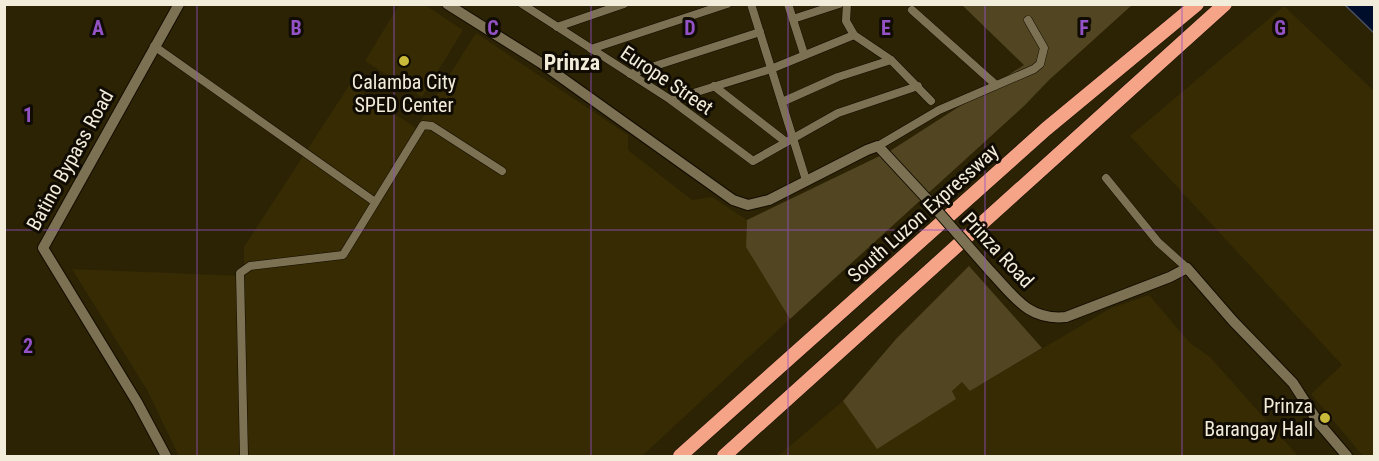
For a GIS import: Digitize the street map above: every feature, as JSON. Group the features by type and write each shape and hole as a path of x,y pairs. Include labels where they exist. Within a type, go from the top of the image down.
{"highway":[{"name":"South Luzon Expressway","path":"680,456 1046,129 1197,4"},
{"path":"724,456 1225,4"}],"main road":[{"name":"Batino Bypass Road","path":"166,456 137,402 43,248 179,4"},
{"path":"447,4 541,63 734,200 748,205 757,203 867,150 878,147"},
{"name":"Prinza Road","path":"878,147 990,271 1029,310 1050,319 1076,313 1170,277 1186,268"},
{"path":"1186,268 1293,383 1318,422 1347,456"}],"street":[{"name":"Europe Street","path":"522,4 671,99 753,161 790,140"},
{"path":"557,27 624,4"},
{"path":"591,49 727,4"},
{"path":"751,4 782,102 790,140 806,180"},
{"path":"788,4 804,54"},
{"path":"793,19 826,6 839,4"},
{"path":"847,4 846,21 854,35 891,60 931,101"},
{"path":"912,10 996,85"},
{"path":"878,147 939,110 1025,75 1040,64 1044,48 1028,20"},
{"path":"630,74 760,32"},
{"path":"671,99 771,69 854,35"},
{"path":"154,46 375,202"},
{"path":"782,102 838,77 891,60"},
{"path":"714,86 790,140"},
{"path":"790,140 838,113 918,86"},
{"path":"244,456 240,273 250,266 343,255 423,125 432,126 502,171"},
{"path":"1106,178 1158,242 1186,268"}],"shaded area":[{"path":"399,5 425,5 463,30 422,97 365,61"},
{"path":"962,5 1132,5 790,319 746,247 747,220 890,151 1024,65"},
{"path":"1284,6 1374,91 1374,456 1363,456 1311,394 1342,365 1130,136"},
{"path":"476,33 628,135 628,150 692,200 712,197 747,220 746,247 790,319 642,456 179,456 147,390 72,269 244,276 244,247 350,84 416,128"},
{"path":"969,266 1042,348 970,391 962,382 952,391 956,399 877,449 843,401 896,339"},
{"path":"1149,295 1190,343 1210,357 1298,456 778,456 843,401 877,448 956,399 952,391 962,382 970,391 1111,308"}],"water":[{"path":"1345,5 1374,5 1374,33"}],"place":[{"name":"Calamba City SPED Center","path":"404,61"},
{"name":"Prinza Barangay Hall","path":"1325,418"}],"district":[{"name":"Prinza","path":"572,62"}]}
